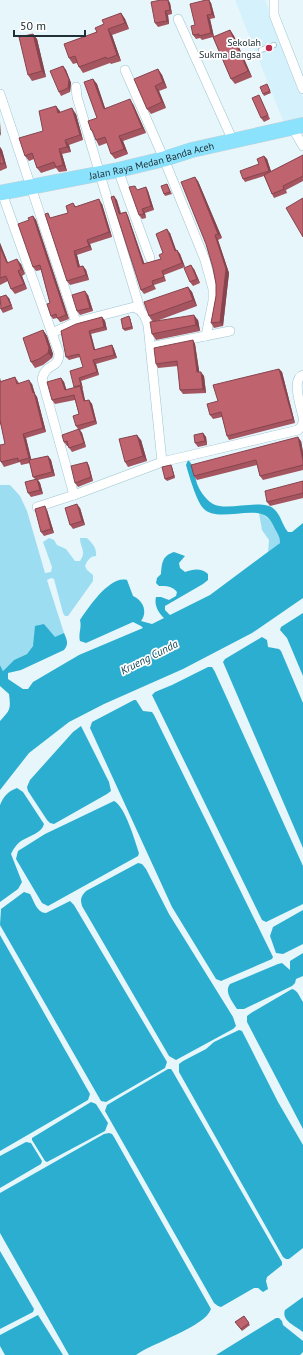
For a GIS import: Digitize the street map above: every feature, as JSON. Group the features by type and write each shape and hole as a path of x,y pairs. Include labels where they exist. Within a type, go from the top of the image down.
{"highway":[{"name":"Jalan Raya Medan Banda Aceh","path":"1,193 118,170 164,159 192,150 298,126"}],"street":[{"path":"274,0 274,15 303,89"},
{"path":"178,19 233,141"},
{"path":"125,70 206,260 213,289 206,336"},
{"path":"76,87 77,97 140,309 145,316 148,325 162,462"},
{"path":"0,94 76,322"},
{"path":"298,126 303,146"},
{"path":"118,170 150,258"},
{"path":"1,193 59,353 59,360 56,364 48,368 42,379 74,495"},
{"path":"52,333 76,322 134,307 140,309"},
{"path":"150,347 230,330"},
{"path":"303,375 297,380 297,387 303,417"},
{"path":"37,507 74,495 162,462 286,434 298,430 302,426 303,422"}],"lane":[{"path":"261,50 274,44"}],"shaded area":[{"name":"Sekolah Sukma Bangsa","path":"235,0 265,0 303,97 303,117 284,123"},
{"path":"0,485 10,485 20,496 27,511 45,573 51,572 52,567 43,542 49,538 54,540 57,545 66,549 75,561 80,561 83,555 80,538 87,538 94,546 96,551 96,556 89,559 85,566 93,575 93,581 68,616 65,616 63,613 54,579 51,578 47,580 64,633 55,638 44,624 33,646 27,654 14,660 3,671 0,665"},
{"path":"259,513 271,521 277,529 280,538 280,543 268,552 269,540 262,530"}],"water":[{"name":"Krueng Cunda","path":"188,460 193,467 200,490 213,504 227,507 253,505 269,506 276,511 288,532 292,532 303,523 303,598 252,633 183,669 104,704 69,722 29,753 0,790 0,721 8,712 10,703 9,694 0,686 0,665 3,671 14,660 27,654 33,646 35,626 44,624 55,637 64,633 67,644 64,650 21,670 8,673 8,679 23,689 28,689 33,682 79,655 143,628 133,622 86,643 80,641 80,620 100,594 114,582 127,580 133,596 142,603 144,614 141,621 152,624 164,618 157,608 156,597 169,600 176,596 177,592 171,587 159,586 156,583 157,578 161,574 163,560 170,554 174,552 185,556 179,563 180,568 185,572 194,570 203,571 208,574 208,580 165,606 165,610 170,615 210,595 280,543 278,534 269,519 260,513 216,514 203,508 195,494 189,475 186,465"},
{"path":"303,613 303,676 287,638 280,630 281,627"},
{"path":"262,637 267,640 268,647 279,649 281,651 303,703 303,848 223,662 225,659"},
{"path":"208,667 212,667 215,672 303,866 303,904 266,922 262,920 152,695 155,692"},
{"path":"136,700 143,711 152,712 154,715 273,957 272,959 221,981 216,979 172,907 90,728 92,722"},
{"path":"81,726 109,782 111,791 54,824 50,823 28,791 27,787 30,780 73,732"},
{"path":"17,788 23,792 44,824 41,830 21,841 13,850 11,854 22,882 18,889 0,902 0,805 6,795"},
{"path":"114,801 118,804 126,816 139,853 138,856 48,906 42,903 16,859 18,851 45,834"},
{"path":"138,863 142,864 146,869 169,914 233,1017 236,1026 176,1060 169,1056 81,904 81,898 86,891"},
{"path":"24,892 30,894 40,911 46,913 70,901 74,905 167,1062 165,1068 106,1102 101,1101 0,925 1,909"},
{"path":"303,910 303,944 283,954 276,953 270,936 273,927"},
{"path":"0,935 90,1094 88,1100 0,1151"},
{"path":"303,953 303,976 296,979 292,986 244,1009 237,1009 228,993 228,987 230,984 282,963 290,970 290,961"},
{"path":"292,989 297,992 303,1002 303,1129 247,1022 247,1016 251,1013"},
{"path":"239,1030 242,1031 278,1102 303,1145 303,1248 289,1259 283,1257 179,1072 179,1064 183,1061 206,1049 214,1042"},
{"path":"168,1069 171,1069 173,1072 282,1262 282,1265 267,1277 266,1281 268,1289 263,1292 258,1288 254,1288 221,1307 214,1303 105,1111 107,1105"},
{"path":"91,1102 96,1104 108,1123 105,1131 47,1162 45,1161 32,1138"},
{"path":"109,1133 114,1137 211,1309 207,1316 199,1322 136,1355 69,1355 0,1233 0,1193 104,1134"},
{"path":"26,1142 31,1143 42,1161 41,1164 0,1188 0,1156"},
{"path":"0,1251 34,1309 33,1312 0,1329"},
{"path":"303,1297 303,1332 290,1323 284,1314 285,1310"},
{"path":"38,1315 63,1355 5,1355 0,1346 0,1335"},
{"path":"276,1318 279,1318 283,1325 303,1341 303,1352 300,1355 216,1355"}],"building":[{"path":"168,0 170,10 165,11 167,21 155,23 151,2"},
{"path":"209,0 212,14 207,15 211,33 199,36 199,34 193,35 191,26 195,25 190,4"},
{"path":"121,13 125,23 108,29 117,55 107,59 106,57 79,67 75,56 69,58 64,44 97,32 95,28 104,24 102,20"},
{"path":"230,30 248,71 231,79 213,37"},
{"path":"33,34 42,71 28,75 19,37"},
{"path":"63,66 69,79 68,88 59,92 50,71"},
{"path":"158,69 163,82 155,86 162,102 147,109 134,79"},
{"path":"93,79 104,109 130,99 142,128 119,136 124,149 111,154 105,137 96,140 88,121 97,118 84,82"},
{"path":"267,84 270,91 263,94 260,87"},
{"path":"259,95 268,115 261,118 252,98"},
{"path":"56,106 58,113 72,108 80,135 65,140 67,147 59,149 63,165 56,167 54,162 37,168 32,153 25,156 19,138 43,131 39,111"},
{"path":"0,151 4,163 0,164"},
{"path":"303,155 303,176 283,186 284,189 272,194 264,175"},
{"path":"264,156 269,171 243,179 240,171 259,164 257,159"},
{"path":"195,177 218,234 215,235 226,269 220,322 211,323 216,296 216,284 213,268 206,244 181,182"},
{"path":"167,184 170,192 164,194 161,186"},
{"path":"135,186 137,190 146,187 151,206 142,209 144,214 139,215 129,187"},
{"path":"114,196 119,214 126,212 143,264 161,259 159,255 163,253 156,234 167,229 175,251 177,250 182,263 162,271 164,277 152,281 153,285 141,290 111,197"},
{"path":"303,198 303,237 286,208"},
{"path":"99,199 109,232 87,240 89,246 74,251 78,267 83,266 86,275 67,281 45,214 48,213 50,218 68,213 66,206 73,203 75,207"},
{"path":"33,216 66,315 58,318 56,314 51,316 47,304 50,303 40,265 33,267 18,224 29,220 28,218"},
{"path":"0,247 7,263 17,259 21,269 18,271 24,284 11,289 6,276 0,278"},
{"path":"191,265 197,279 190,282 184,268"},
{"path":"188,287 193,300 149,316 144,302"},
{"path":"85,291 90,308 77,311 72,295"},
{"path":"6,295 11,305 1,309 0,297"},
{"path":"194,315 196,325 152,334 150,322"},
{"path":"129,316 132,327 123,329 121,319"},
{"path":"102,317 104,327 89,331 94,350 112,345 114,355 93,360 97,372 79,378 81,385 74,387 70,371 83,367 79,354 66,357 61,331 76,324"},
{"path":"43,330 49,348 48,353 31,362 23,338"},
{"path":"193,340 197,372 201,372 203,389 180,390 177,361 156,364 154,348"},
{"path":"279,369 293,419 227,436 221,412 210,415 207,404 218,401 213,385"},
{"path":"15,377 17,384 29,380 33,393 34,392 43,428 23,434 29,458 18,461 18,458 1,462 0,445 5,444 0,420 0,382"},
{"path":"61,378 65,390 80,386 84,401 89,400 95,421 76,426 73,416 79,414 74,395 52,400 47,382"},
{"path":"79,429 84,443 69,448 67,441 64,442 62,435"},
{"path":"203,433 205,441 195,443 194,435"},
{"path":"137,435 143,456 125,462 119,439"},
{"path":"298,437 303,465 260,476 256,460 194,476 191,465"},
{"path":"48,456 52,472 33,477 29,460"},
{"path":"87,462 91,477 75,483 71,466"},
{"path":"171,465 174,476 165,479 162,467"},
{"path":"37,479 40,490 28,493 25,482"},
{"path":"303,481 303,493 267,502 265,491"},
{"path":"77,504 82,521 70,525 65,508"},
{"path":"45,506 51,529 41,532 35,509"},
{"path":"244,1316 249,1323 241,1329 235,1322"}],"place":[{"name":"Sekolah Sukma Bangsa","path":"269,48"}]}
